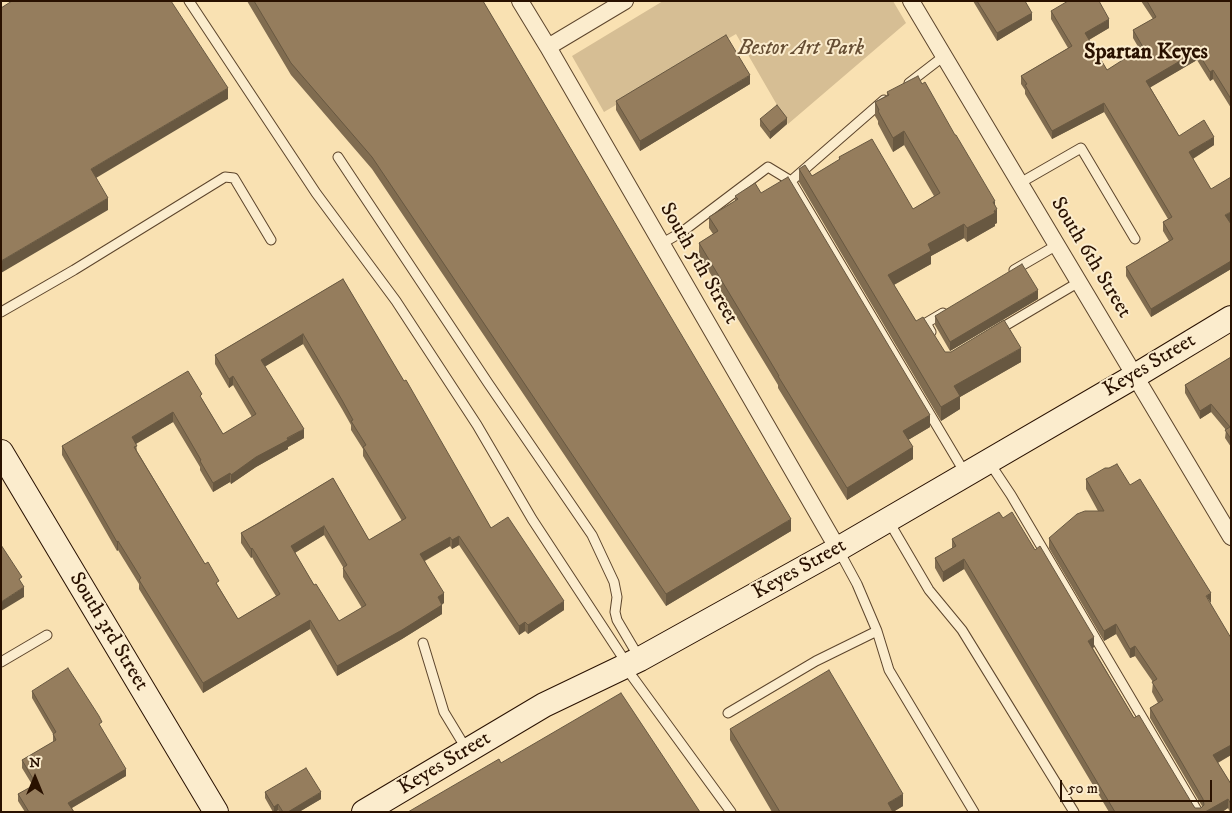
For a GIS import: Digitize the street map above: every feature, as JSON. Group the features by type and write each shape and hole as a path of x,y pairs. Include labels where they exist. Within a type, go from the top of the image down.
{"main road":[{"name":"Keyes Street","path":"364,812 544,704 630,663 838,549 1231,318"},
{"name":"South 3rd Street","path":"7,466 216,812"}],"street":[{"name":"South 5th Street","path":"520,1 548,46 838,549"},
{"path":"548,46 625,1"},
{"name":"South 6th Street","path":"911,1 1231,537"}],"lane":[{"path":"189,1 316,193 402,310 477,425 532,518 731,812"},
{"path":"791,181 879,104 944,56"},
{"path":"1020,183 1081,148 1135,239"},
{"path":"338,157 488,383 592,535 614,582 617,597 615,612 630,663"},
{"path":"661,244 682,232 768,167 791,181 966,474"},
{"path":"1,312 74,270 225,177 234,178 271,240"},
{"path":"1008,274 1057,245"},
{"path":"989,336 1079,282"},
{"path":"935,338 926,323 951,309"},
{"path":"989,461 1198,812"},
{"path":"888,520 929,590 962,630 1074,812"},
{"path":"838,549 857,584 877,631 889,670 974,812"},
{"path":"728,713 816,662 877,631"},
{"path":"1,662 47,635"},
{"path":"423,643 444,712 468,750"}],"green space":[{"name":"Bestor Art Park","path":"663,1 893,1 906,23 788,124 736,34 604,112 572,56"}],"building":[{"path":"12,1 171,1 228,88 91,169 108,198 1,261 1,8"},
{"path":"254,1 483,1 791,519 666,594 372,157 291,63"},
{"path":"977,1 1025,1 1032,13 997,33"},
{"path":"1068,1 1099,1 1109,19 1085,33 1107,70 1143,47 1133,30 1156,17 1147,1 1231,1 1231,99 1213,70 1210,72 1197,51 1146,81 1179,136 1204,120 1214,137 1189,152 1211,189 1231,177 1231,212 1225,215 1231,224 1231,261 1151,309 1126,267 1173,239 1163,222 1172,217 1104,103 1052,131 1021,76 1072,46 1051,11"},
{"path":"726,35 750,75 640,141 616,101"},
{"path":"918,76 922,84 925,82 995,201 993,202 997,209 994,211 995,213 967,228 964,224 928,244 931,251 888,275 916,321 923,317 945,352 951,352 1004,320 1021,348 954,386 960,396 941,407 799,169 805,165 812,176 840,159 839,157 872,139 913,209 940,193 904,131 893,138 875,102 889,95 887,92"},
{"path":"777,105 787,118 770,132 760,119"},
{"path":"788,177 930,415 903,431 913,447 847,488 699,243 718,231 709,217 738,199 735,196 755,183 761,193"},
{"path":"1022,264 1038,290 950,342 935,316"},
{"path":"343,279 404,381 406,380 491,528 508,517 564,601 528,625 525,622 519,626 459,536 452,540 450,537 420,554 444,593 438,597 442,605 402,630 337,666 310,620 203,683 139,580 141,578 117,542 62,446 188,371 202,394 200,396 223,434 256,414 233,376 229,379 215,355","holes":["303,334 353,420 351,421 366,445 363,447 406,518 369,540 333,478 241,533 280,594 238,619 216,583 219,581 208,562 205,564 134,447 137,446 132,437 173,412 213,483 230,473 231,475 256,457 304,429 261,360","324,526 347,565 343,568 366,605 339,621 316,584 314,585 291,546"]},
{"path":"1231,357 1231,439 1225,430 1230,427 1211,404 1200,411 1185,385"},
{"path":"1117,464 1130,485 1140,479 1211,593 1206,596 1231,638 1231,745 1213,755 1231,784 1231,804 1228,799 1205,812 1115,812 964,559 943,572 935,558 956,546 952,539 999,512 1003,518 1012,512 1035,550 1040,546 1094,637 1088,641 1134,718 1139,715 1195,808 1201,808 1204,805 1203,799 1150,708 1163,700 1152,682 1157,679 1135,646 1130,649 1116,624 1104,631 1049,538 1077,514 1085,511 1104,511 1086,479 1105,468"},
{"path":"1,545 22,577 19,579 24,587 1,602"},
{"path":"68,668 99,716 102,722 99,724 126,769 68,803 74,812 29,812 18,794 36,784 22,760 56,740 53,734 56,732 32,691"},
{"path":"829,670 903,794 888,803 893,812 780,812 730,729"},
{"path":"621,693 700,812 408,812 499,759 501,763"},
{"path":"306,768 321,792 288,812 283,812 278,804 274,807 265,792"}],"district":[{"name":"Spartan Keyes","path":"1146,53"}]}
